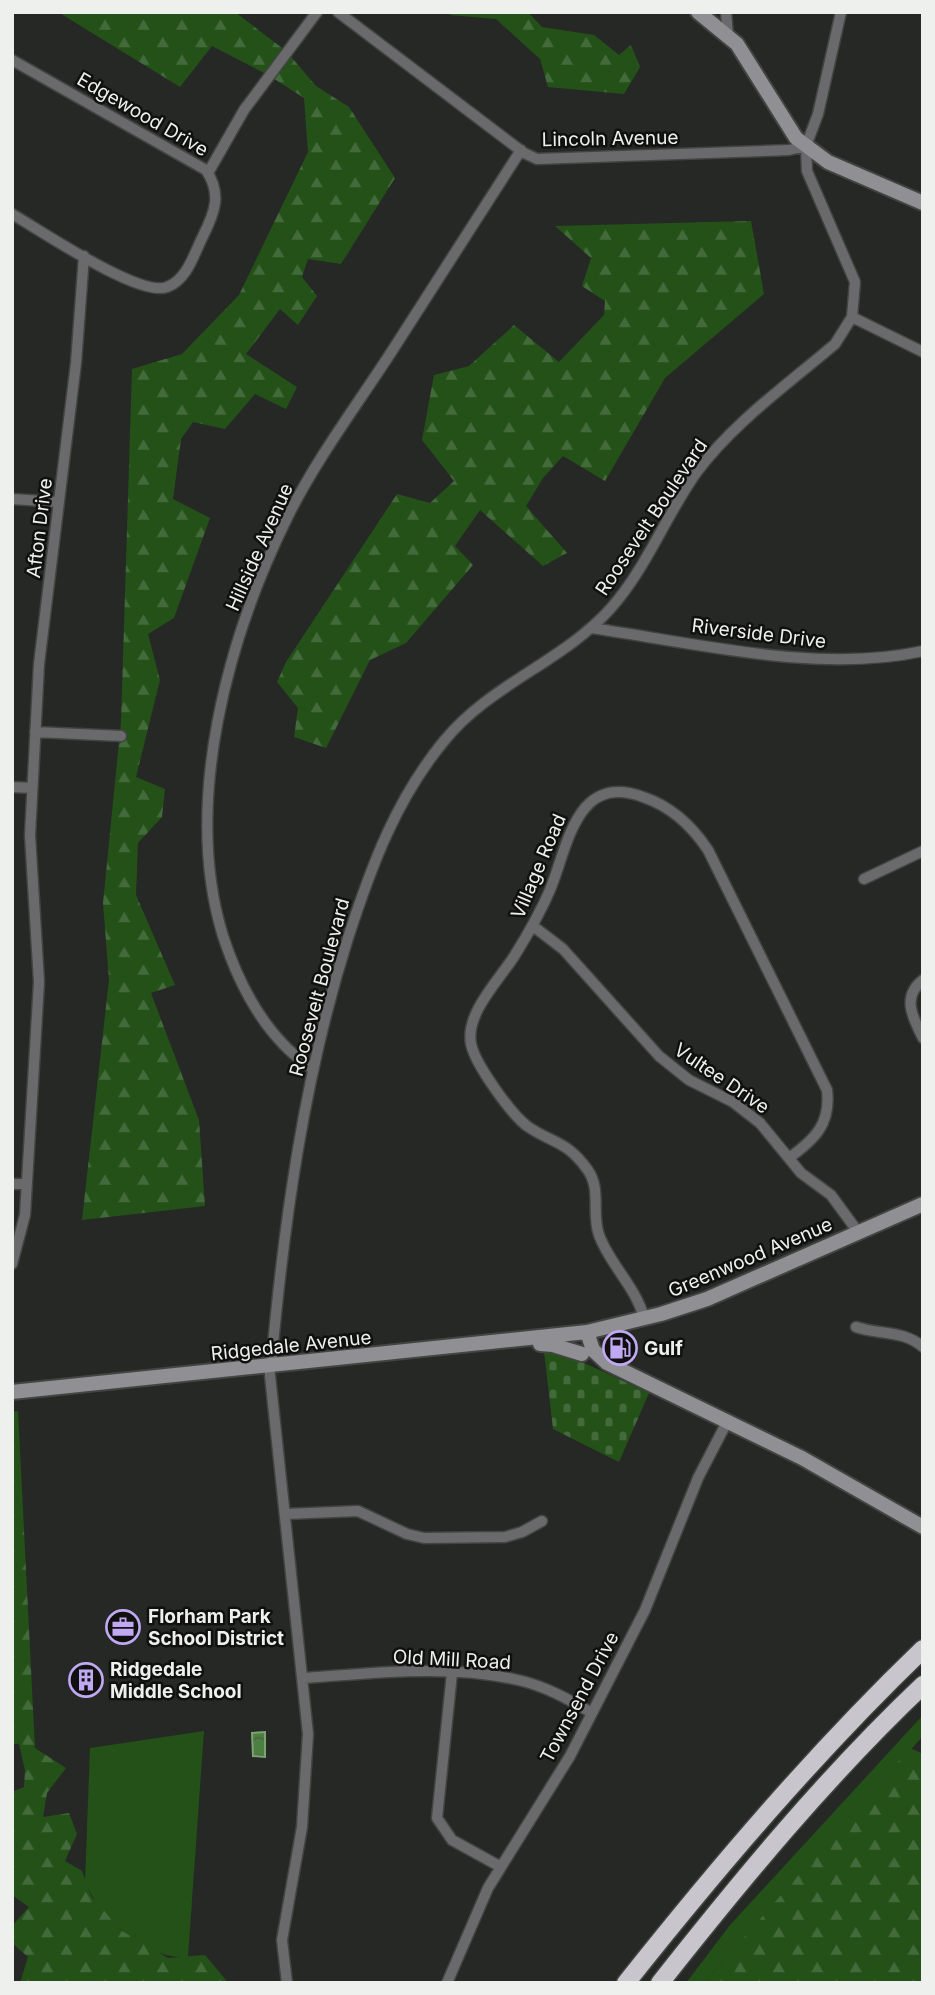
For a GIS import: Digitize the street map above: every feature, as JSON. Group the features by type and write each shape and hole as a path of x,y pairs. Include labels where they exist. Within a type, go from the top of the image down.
{"highway":[{"path":"626,1983 769,1809 843,1728 923,1649"},
{"path":"660,1983 780,1838 861,1748 923,1685"}],"main road":[{"path":"698,12 728,36 745,55 789,129 806,146 828,162 860,178 923,203"},
{"name":"Greenwood Avenue","path":"581,1333 707,1299 923,1203"},
{"path":"581,1333 582,1354"},
{"path":"581,1333 607,1363 802,1458 923,1527"},
{"name":"Ridgedale Avenue","path":"12,1391 581,1333"},
{"path":"529,1340 582,1354 601,1365 607,1363"}],"street":[{"path":"208,173 244,110 317,12"},
{"name":"Lincoln Avenue","path":"338,12 521,150 537,159 789,150 806,146"},
{"path":"726,12 728,36"},
{"path":"806,146 818,114 841,12"},
{"name":"Edgewood Drive","path":"12,60 208,173 216,191 216,208 185,272 175,283 159,289 142,287 84,256"},
{"name":"Roosevelt Boulevard","path":"270,1366 287,1218 313,1069 338,969 366,884 410,788 465,717 592,628 644,565 683,494 712,454 835,344 852,317 856,293 852,270 807,171 806,146"},
{"name":"Hillside Avenue","path":"313,1069 286,1048 261,1017 237,973 221,928 211,879 208,816 212,766 223,698 253,595 288,516 521,150"},
{"path":"12,215 84,256"},
{"name":"Afton Drive","path":"12,1264 24,1226 39,982 30,835 39,664 76,363 84,256"},
{"path":"852,317 923,352"},
{"path":"12,499 60,502"},
{"name":"Riverside Drive","path":"592,628 803,658 860,659 923,651"},
{"path":"35,732 121,736"},
{"path":"12,787 32,788"},
{"name":"Village Road","path":"644,1318 637,1296 598,1232 595,1217 596,1192 590,1174 565,1145 536,1131 517,1117 473,1051 470,1032 533,926 577,817 597,797 614,792 637,794 661,806 692,828 708,850 827,1090 827,1112 820,1132 789,1158"},
{"path":"864,879 923,851"},
{"name":"Vultee Drive","path":"533,926 563,949 659,1056 689,1080 747,1111 802,1173 831,1195 858,1232"},
{"path":"923,980 913,990 909,1002 923,1038"},
{"path":"12,1184 27,1185"},
{"path":"856,1327 877,1334 904,1335 923,1347"},
{"path":"270,1366 308,1734 306,1787 282,1940 287,1983"},
{"name":"Townsend Drive","path":"447,1983 488,1888 570,1756 645,1610 698,1478 728,1420"},
{"path":"286,1514 358,1511 407,1534 424,1538 505,1537 522,1532 542,1521"},
{"name":"Old Mill Road","path":"303,1678 388,1672 452,1673 518,1680 561,1695 592,1713"},
{"path":"452,1673 437,1818 452,1840 501,1867"}],"green space":[{"path":"58,12 235,12 286,51 316,86 349,107 395,178 341,264 308,259 302,277 317,296 298,325 280,309 246,354 297,387 286,409 255,394 225,429 193,422 181,439 173,499 210,518 174,618 148,634 160,680 136,777 165,789 162,817 138,843 136,895 175,985 151,993 199,1120 205,1206 82,1220 109,980 103,903 121,722 132,369 182,354 239,295 308,152 304,98 268,75 212,46 180,87"},
{"path":"449,12 528,12 542,27 594,35 619,55 631,45 640,67 624,94 548,87 540,59 496,19 450,15"},
{"path":"751,221 764,294 665,378 605,481 563,456 543,478 526,506 567,553 543,566 480,510 455,546 473,565 406,643 370,660 326,748 294,737 298,708 277,682 286,662 397,494 430,503 454,481 422,440 434,375 469,366 514,325 559,362 604,315 605,301 582,286 591,258 555,226"},
{"path":"554,1349 649,1393 619,1462 553,1429 544,1351"},
{"path":"18,1411 35,1748 66,1768 47,1793 43,1817 69,1813 77,1834 65,1861 82,1871 91,1896 122,1931 168,1958 205,1955 226,1980 225,1983 20,1983 28,1957 12,1943 12,1926 29,1907 12,1895 12,1792 24,1787 25,1770 19,1744 12,1744 12,1412"},
{"path":"923,1715 923,1736 704,1983 686,1983 730,1925"},
{"path":"204,1731 188,1957 172,1956 141,1944 113,1923 101,1909 85,1881 90,1748"},
{"path":"910,1748 923,1754 923,1983 704,1983"}],"water":[{"path":"265,1732 265,1757 253,1756 252,1733"}],"place":[{"name":"Gulf","path":"620,1348"},
{"name":"Florham Park School District","path":"123,1627"},
{"name":"Ridgedale Middle School","path":"86,1680"}]}
